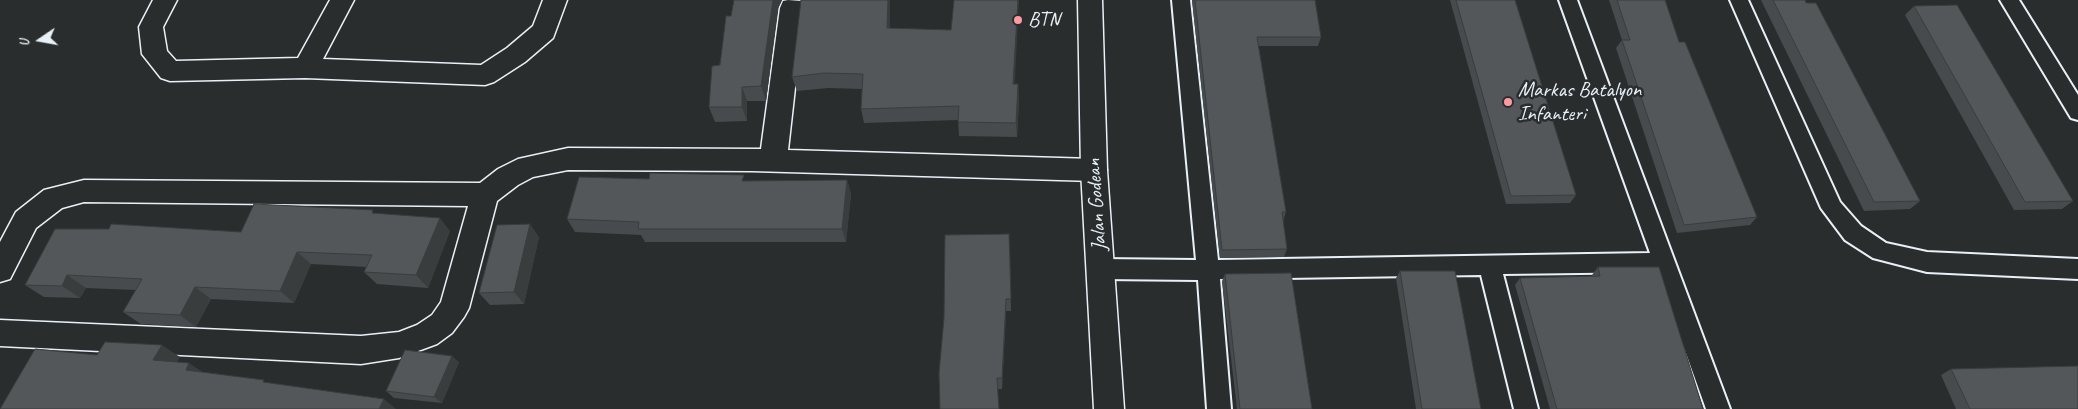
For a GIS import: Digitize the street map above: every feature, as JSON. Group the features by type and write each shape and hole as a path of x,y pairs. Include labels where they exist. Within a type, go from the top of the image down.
{"street":[{"path":"165,0 152,27 155,54 170,71 305,68 485,75 516,55 544,31 555,0"},
{"path":"305,68 342,0"},
{"name":"Jalan Godean","path":"1090,0 1094,170 1109,409"},
{"path":"773,161 792,8"},
{"path":"0,270 26,220 54,198 84,190 484,195 508,177 528,167 568,159 773,161 1094,170"},
{"path":"0,333 361,350 400,345 427,335 442,324 454,308 484,195"}],"lane":[{"path":"1181,0 1208,270 1219,409"},
{"path":"1568,0 1718,409"},
{"path":"1738,0 1832,208 1853,233 1881,251 1927,262 2078,269"},
{"path":"2009,0 2078,112"},
{"path":"1101,269 1208,270 1665,262"},
{"path":"1490,266 1526,409"}],"building":[{"path":"734,0 773,0 761,86 742,87 742,107 709,107 712,66 720,65 726,16 731,16"},
{"path":"801,0 888,0 887,28 951,30 954,0 1018,0 1013,84 1018,84 1016,123 958,122 959,106 861,109 863,74 824,73 792,77"},
{"path":"1195,0 1315,0 1321,37 1257,37 1286,212 1282,212 1287,249 1222,250"},
{"name":"Markas Batalyon Infanteri","path":"1456,0 1515,0 1576,195 1511,196"},
{"path":"1617,0 1665,0 1679,42 1685,42 1757,217 1684,225 1622,40 1630,40"},
{"path":"1773,0 1805,0 1806,3 1816,3 1920,201 1874,202"},
{"path":"1957,5 2073,201 2025,202 1914,6"},
{"path":"650,173 744,175 742,181 847,180 842,229 638,229 639,222 567,219 579,177 649,179"},
{"path":"254,204 373,210 372,213 440,218 416,275 364,272 372,255 297,252 280,291 195,287 180,315 123,312 142,279 67,275 62,286 25,285 55,229 109,229 111,224 241,232"},
{"path":"530,224 514,292 479,293 497,225"},
{"path":"1009,234 1011,299 1006,299 1002,378 997,378 999,409 940,409 939,373 944,318 945,235"},
{"path":"1598,267 1659,267 1703,409 1557,409 1520,278 1600,276"},
{"path":"1400,271 1455,271 1481,409 1422,409"},
{"path":"1291,273 1312,409 1240,409 1225,274"},
{"path":"105,342 162,345 153,360 189,363 186,370 384,399 379,409 0,409 35,349 97,355"},
{"path":"405,350 452,356 434,397 386,391"},
{"path":"2078,366 2078,409 1970,409 1951,369"}],"place":[{"name":"BTN","path":"1018,20"},
{"name":"Markas Batalyon Infanteri","path":"1508,102"}]}
